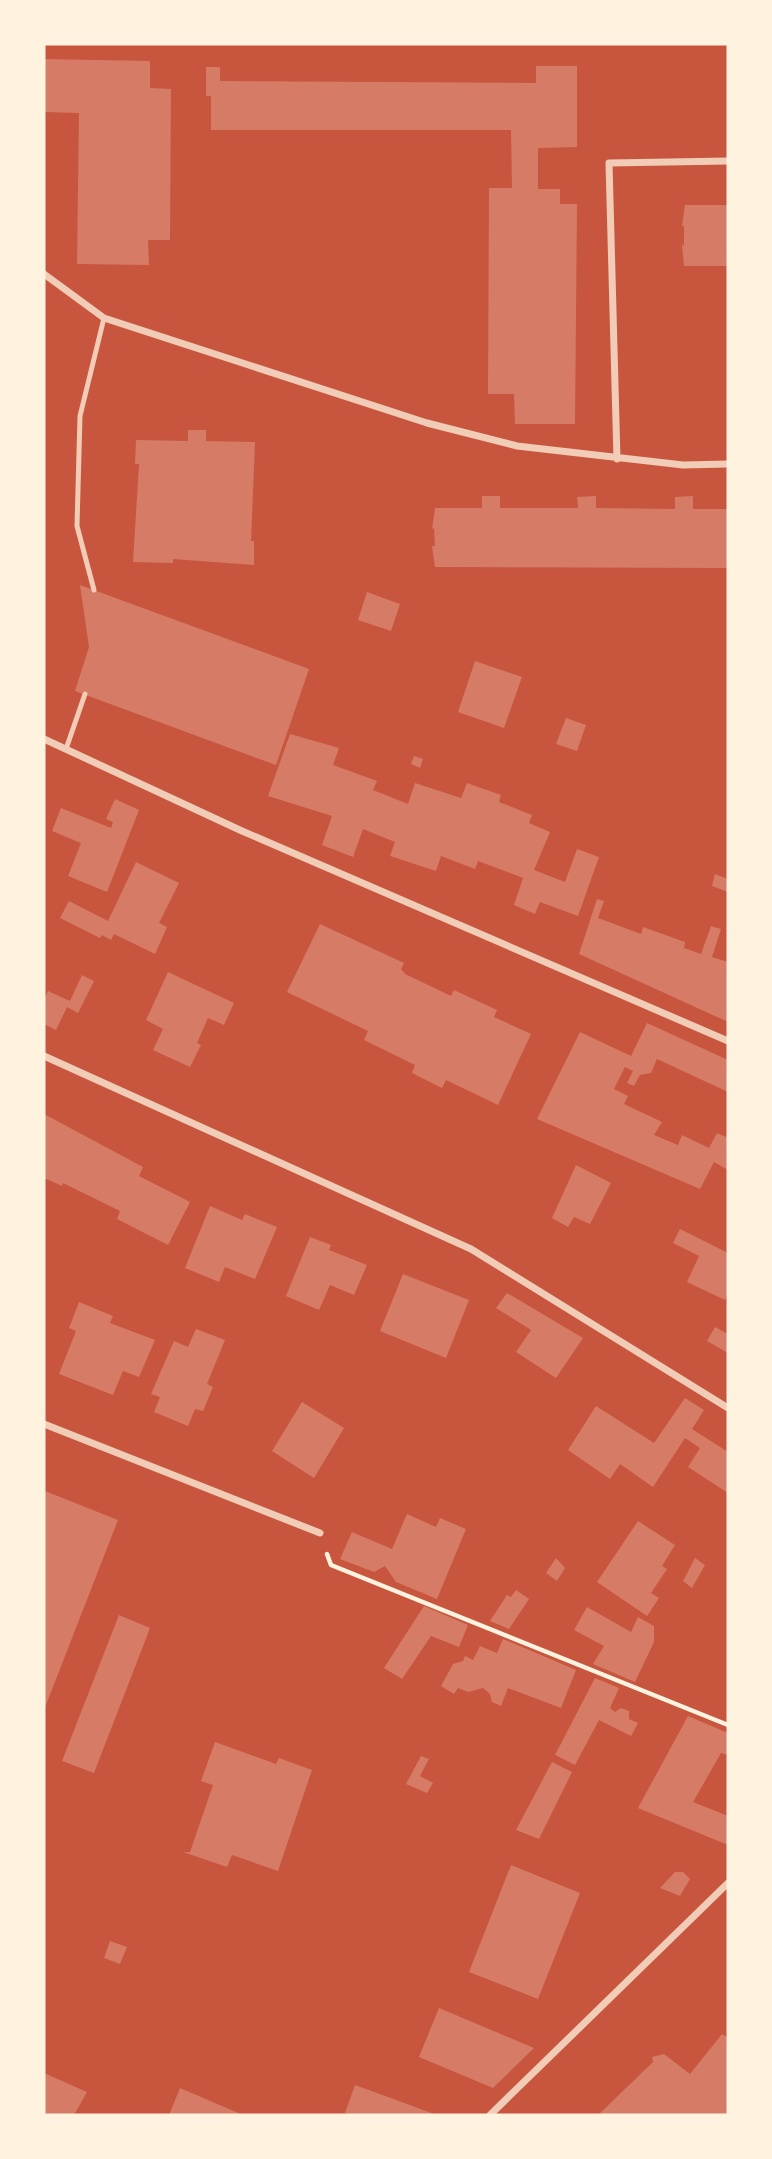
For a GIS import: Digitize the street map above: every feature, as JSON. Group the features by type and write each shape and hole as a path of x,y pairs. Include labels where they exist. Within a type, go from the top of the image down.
{"street":[{"path":"617,459 609,163 728,161"},
{"path":"44,274 104,318 427,423 517,446 683,465 728,464"},
{"path":"44,739 242,831 728,1041"},
{"path":"44,1056 471,1249 728,1408"},
{"path":"44,1424 320,1533"},
{"path":"490,2115 728,1882"}],"lane":[{"path":"94,590 78,526 80,416 104,318"},
{"path":"66,749 85,694"}],"path":[{"path":"320,1533 331,1565 728,1725"}],"building":[{"path":"44,59 150,61 150,88 171,89 170,240 148,240 149,265 77,264 79,113 44,112"},
{"path":"536,66 577,66 577,147 538,148 538,189 560,189 560,204 577,204 575,424 515,424 514,394 488,394 489,188 512,188 511,130 211,130 211,96 206,96 206,67 220,67 220,81 536,83"},
{"path":"685,205 728,205 728,266 684,266 682,226"},
{"path":"188,430 206,430 206,441 255,442 251,541 254,541 254,565 173,559 173,563 133,562 139,464 135,464 136,440 188,441"},
{"path":"482,496 500,496 500,508 578,508 577,497 596,496 596,508 675,509 675,497 693,496 693,509 728,509 728,568 435,567 432,546 435,546 434,528 432,529 435,508 482,508"},
{"path":"80,585 309,669 276,765 75,691 89,647"},
{"path":"367,592 400,604 391,631 358,620"},
{"path":"475,661 522,677 504,728 458,712"},
{"path":"566,718 586,725 577,751 556,744"},
{"path":"290,734 339,748 333,765 377,781 373,790 408,804 415,783 461,798 467,783 501,795 499,802 532,815 529,823 550,832 534,870 565,882 577,849 599,857 578,916 540,902 535,914 514,905 523,878 478,861 475,869 441,856 436,871 390,856 395,842 363,829 353,857 322,845 332,816 268,796"},
{"path":"414,756 423,759 420,768 411,764"},
{"path":"115,799 139,810 107,892 68,876 81,843 52,831 61,808 111,828 113,822 106,819"},
{"path":"136,862 179,883 159,923 167,927 155,954 114,934 111,940 102,935 100,938 60,918 69,901 108,921"},
{"path":"715,874 728,879 728,892 712,886"},
{"path":"597,899 604,901 598,918 641,934 643,927 685,942 684,948 701,954 711,926 721,929 712,957 728,962 728,1022 579,954"},
{"path":"320,924 404,963 401,969 405,974 451,996 454,990 497,1010 494,1017 531,1034 498,1105 446,1080 442,1088 412,1073 415,1065 364,1040 368,1031 287,992"},
{"path":"168,972 234,1003 224,1025 208,1018 197,1043 201,1045 190,1067 153,1050 163,1029 146,1020"},
{"path":"82,975 94,981 78,1013 67,1007 56,1030 44,1024 44,1000 48,991 70,1001"},
{"path":"647,1023 728,1060 728,1092 657,1059 651,1073 640,1075 634,1086 627,1083 633,1071 625,1067 614,1089 628,1096 624,1104 662,1122 654,1135 678,1145 682,1135 709,1148 717,1133 726,1137 728,1132 728,1170 714,1162 700,1189 537,1119 580,1032 631,1056"},
{"path":"44,1114 143,1167 139,1176 190,1202 168,1245 117,1219 120,1211 63,1183 62,1186 44,1178"},
{"path":"576,1165 611,1183 590,1224 574,1217 568,1227 552,1218"},
{"path":"210,1206 242,1220 245,1214 277,1227 255,1279 225,1267 219,1282 185,1268"},
{"path":"680,1229 728,1253 728,1293 725,1300 687,1282 699,1256 673,1243"},
{"path":"310,1237 331,1245 329,1250 367,1265 354,1295 330,1285 319,1310 286,1296"},
{"path":"403,1274 469,1300 446,1358 380,1331"},
{"path":"507,1293 583,1338 556,1378 516,1352 531,1330 496,1308"},
{"path":"79,1302 113,1316 110,1323 155,1340 139,1377 123,1371 113,1395 59,1374 76,1331 69,1328"},
{"path":"715,1327 728,1334 728,1353 707,1341"},
{"path":"196,1329 225,1340 207,1384 213,1387 203,1411 195,1409 188,1426 154,1412 160,1397 151,1394 174,1341 188,1347"},
{"path":"685,1398 704,1410 692,1429 728,1452 728,1493 688,1467 700,1448 685,1438 653,1487 620,1464 610,1479 568,1450 596,1406 654,1443"},
{"path":"302,1402 344,1428 314,1478 272,1451"},
{"path":"45,1491 118,1520 44,1710 44,1494"},
{"path":"407,1514 436,1527 440,1518 466,1529 437,1599 396,1582 385,1566 374,1572 340,1559 352,1532 392,1549"},
{"path":"638,1521 675,1545 662,1566 667,1569 651,1593 659,1598 647,1616 597,1582"},
{"path":"556,1558 565,1568 557,1581 546,1573"},
{"path":"695,1558 705,1565 692,1588 683,1581"},
{"path":"516,1590 529,1599 509,1629 490,1621 507,1595 511,1597"},
{"path":"424,1606 468,1625 459,1647 431,1636 402,1679 384,1668"},
{"path":"587,1607 631,1632 638,1617 654,1626 654,1642 635,1682 593,1664 604,1646 574,1630"},
{"path":"119,1615 150,1628 94,1773 62,1761"},
{"path":"503,1639 576,1670 561,1708 508,1688 501,1706 492,1702 490,1694 483,1688 468,1692 458,1688 454,1694 441,1686 453,1664 463,1661 465,1656 473,1660 480,1646 497,1653"},
{"path":"595,1678 619,1688 610,1708 615,1712 621,1708 629,1711 629,1719 638,1723 631,1736 599,1720 575,1765 555,1755"},
{"path":"688,1716 728,1733 728,1755 721,1753 693,1802 728,1816 728,1845 638,1808"},
{"path":"215,1742 276,1764 279,1758 312,1770 278,1871 232,1855 227,1867 183,1852 190,1852 213,1785 201,1781"},
{"path":"421,1756 429,1759 420,1776 433,1783 427,1793 406,1784"},
{"path":"552,1762 572,1772 539,1839 516,1830"},
{"path":"511,1865 580,1893 538,1999 469,1972"},
{"path":"675,1872 683,1872 690,1879 680,1896 660,1888"},
{"path":"110,1941 127,1947 120,1964 104,1958"},
{"path":"439,2008 534,2048 493,2088 419,2057"},
{"path":"722,2034 728,2038 728,2115 598,2115 653,2062 652,2057 664,2054 690,2074"},
{"path":"44,2073 87,2092 74,2115 44,2115"},
{"path":"355,2085 437,2115 345,2113"},
{"path":"180,2088 243,2115 169,2115"}]}
